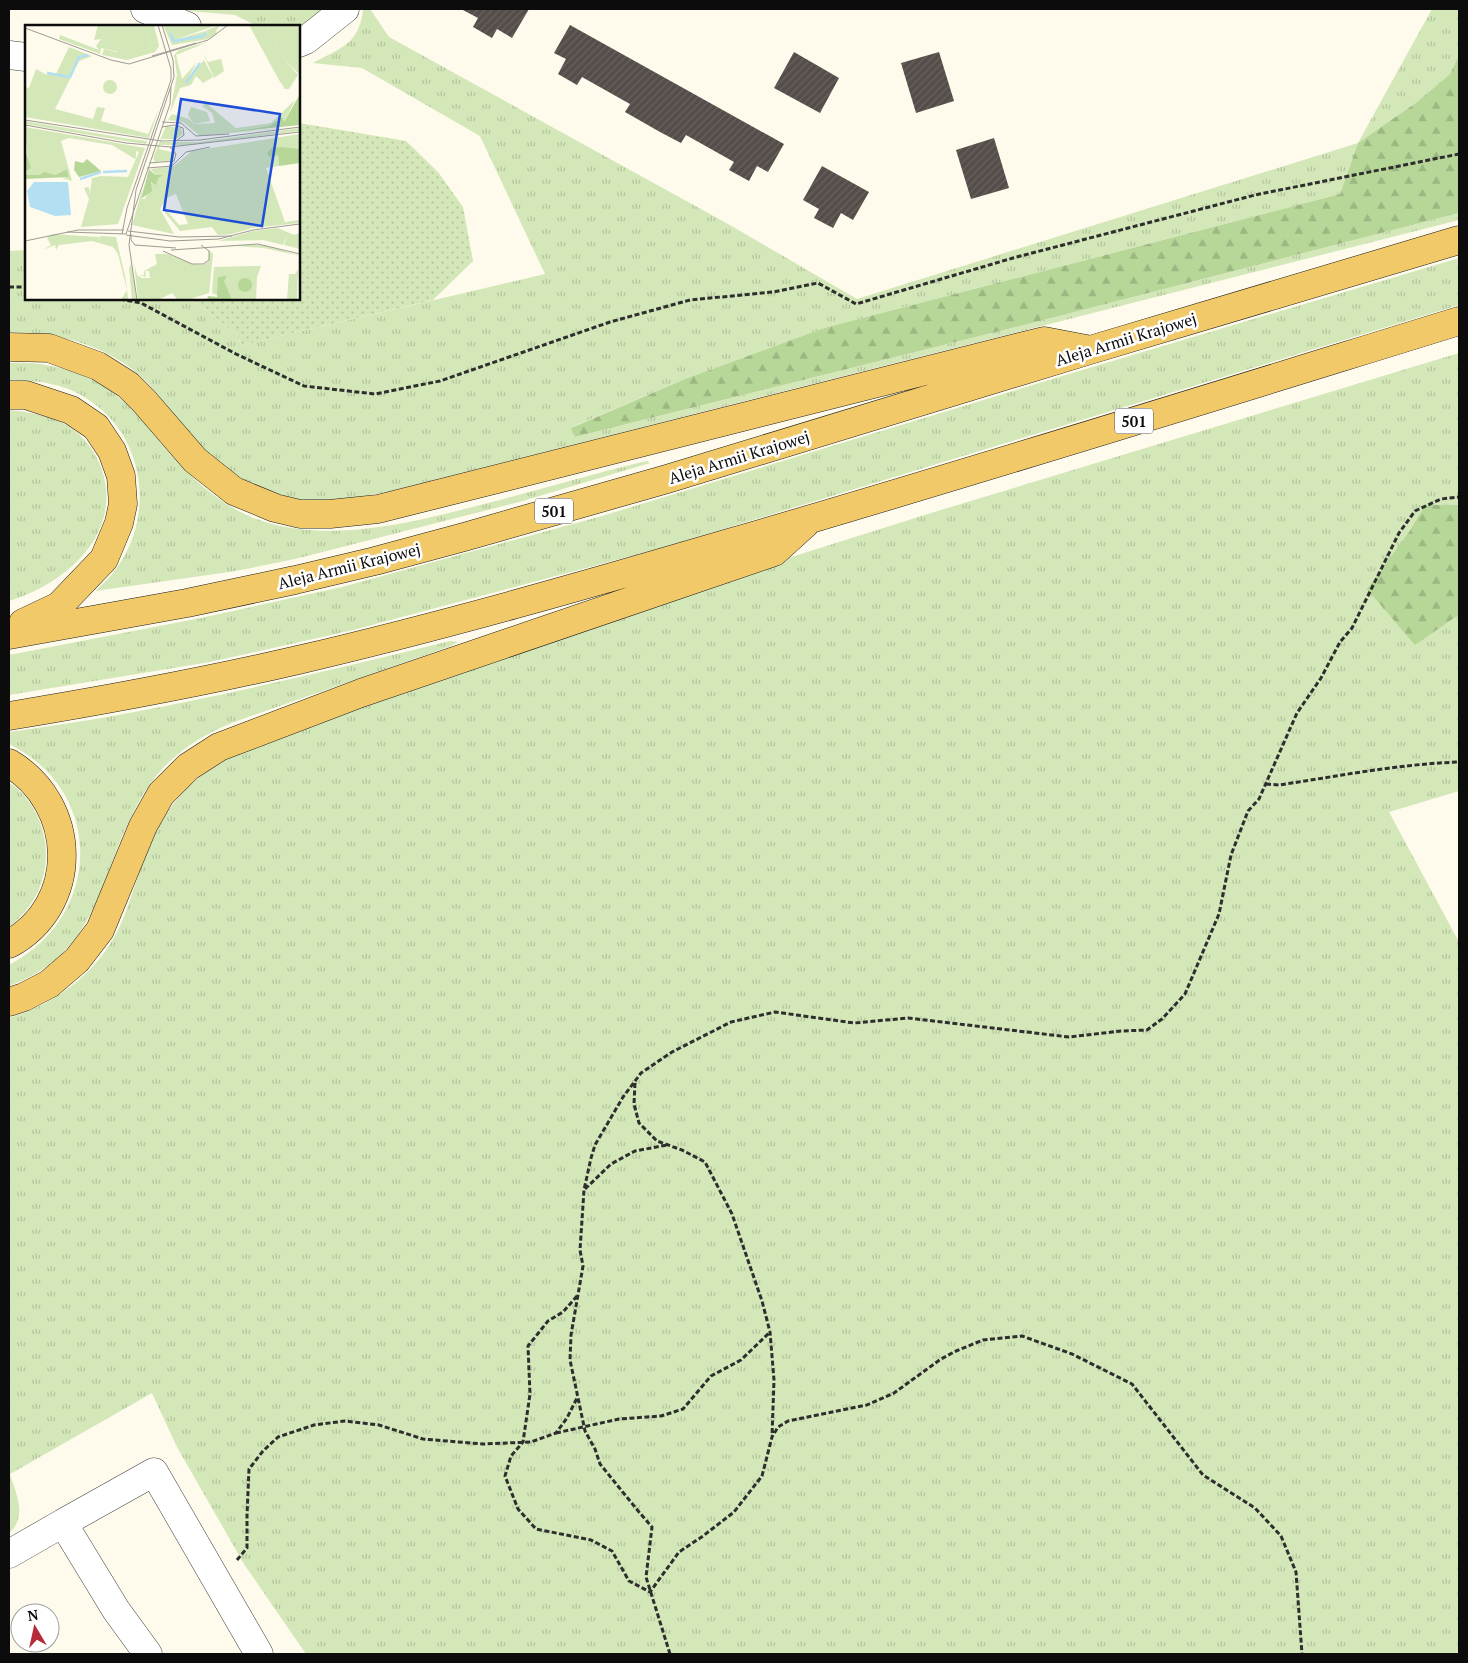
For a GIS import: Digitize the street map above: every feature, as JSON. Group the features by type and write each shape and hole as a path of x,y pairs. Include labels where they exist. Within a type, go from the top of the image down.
{"main road":[{"name":"Aleja Armii Krajowej","path":"9,635 187,603 375,561 667,479 1459,240"},
{"name":"501","path":"9,716 203,681 295,661 593,583 808,520 1459,321"},
{"path":"9,347 49,348 98,366 128,385 195,460 234,491 275,508 300,514 330,514 378,509 1044,341 1090,350"},
{"path":"9,395 26,395 71,410 96,427 112,451 121,476 123,504 119,523 104,559 59,606 9,630"},
{"path":"9,1002 24,997 48,984 77,960 100,930 143,826 161,794 188,766 219,746 361,693 774,552 808,520"},
{"path":"9,763 32,780 45,796 56,816 61,838 61,873 49,906 34,925 17,940 9,944"}],"lane":[{"path":"145,9 185,25"},
{"path":"300,43 306,40 345,9"},
{"path":"9,55 25,57"},
{"path":"9,1554 154,1472 259,1654"},
{"path":"63,1523 116,1610 148,1654"}],"path":[{"path":"125,300 141,303 236,354 304,386 376,394 440,381 610,322 690,300 773,292 818,283 856,304 1013,258 1255,195 1459,154"},
{"path":"9,288 25,287"},
{"path":"670,1654 646,1577 652,1527 600,1464 584,1426 570,1360 571,1335 583,1266 580,1250 584,1190 595,1144 623,1097 641,1073 672,1052 731,1022 775,1012 854,1023 908,1018 1069,1037 1147,1030 1162,1019 1185,994 1219,914 1231,855 1248,811 1259,799 1297,714 1321,678 1340,642 1352,628 1399,533 1415,510 1441,499 1459,497"},
{"path":"1266,784 1279,785 1365,771 1459,762"},
{"path":"635,1082 634,1104 639,1123 658,1141 705,1162 732,1214 762,1302 770,1332 774,1380 772,1437 762,1476 734,1512 679,1552 650,1592"},
{"path":"584,1190 611,1164 635,1151 668,1145"},
{"path":"578,1296 563,1312 548,1321 528,1346 530,1394 523,1442 511,1456 505,1476 518,1509 536,1529 591,1540 612,1551 629,1581 650,1592"},
{"path":"219,1585 247,1548 246,1515 249,1469 278,1437 314,1425 346,1421 379,1424 423,1438 483,1444 531,1442 618,1418 661,1416 683,1409 711,1376 741,1360 770,1332"},
{"path":"772,1437 778,1427 788,1421 867,1405 894,1393 941,1359 983,1340 1022,1336 1072,1354 1132,1384 1203,1475 1255,1508 1280,1536 1296,1572 1302,1654"},
{"path":"556,1434 577,1398"}],"green space":[{"path":"186,9 330,9 300,30 300,25 255,25 235,15 189,11"},
{"path":"370,9 389,37 728,224 857,299 1358,143 1340,194 824,328 685,379 572,427 575,437 1032,323 1459,213 1459,220 391,491 335,500 292,498 264,490 225,467 201,446 148,383 118,359 66,338 9,332 9,251 25,250 25,300 193,300 236,334 242,345 545,274 480,136 362,68 313,63 340,49 353,38 361,22 363,10"},
{"path":"1432,9 1459,9 1459,55 1450,74 1417,102 1358,143"},
{"path":"1459,55 1459,213 1032,323 575,437 571,428 685,379 824,328 1340,194 1358,143 1417,102 1450,74"},
{"path":"300,123 406,141 438,172 463,207 473,261 433,300 242,345 236,334 193,300 300,300"},
{"path":"1459,258 1459,305 661,548 353,630 210,662 9,695 9,655 201,618 342,587 602,516"},
{"path":"1459,353 1459,505 1425,505 1409,532 1454,618 1459,616 1459,791 1389,812 1459,942 1459,1654 306,1654 244,1564 177,1447 152,1393 10,1474 19,1505 19,1513 15,1527 9,1533 9,1018 27,1012 62,993 92,968 104,953 123,919 144,858 155,834 178,798 197,779 219,763 245,748 766,565"},
{"path":"9,363 40,364 55,367 85,376 98,383 129,406 182,466 206,489 249,516 265,522 293,528 321,531 350,530 408,522 465,509 604,471 647,461 650,463 519,502 295,559 236,571 95,591 115,570 129,546 138,519 140,492 136,465 125,439 109,417 86,398 68,389 49,383 9,380"},
{"path":"9,410 54,419 68,426 79,435 89,445 99,463 106,494 104,516 97,536 84,554 69,569 50,582 30,593 9,601"},
{"path":"1425,505 1459,505 1459,616 1415,645 1367,589 1409,532"},
{"path":"450,641 458,642 234,722 208,734 185,749 164,767 146,790 130,818 96,903 82,928 65,951 41,971 9,986 9,965 40,943 62,916 76,886 80,854 76,822 63,791 40,765 9,744 9,732 99,718 210,697"},
{"path":"9,782 33,807 45,839 46,856 44,873 39,889 28,908 9,927"}],"building":[{"path":"461,9 529,9 512,38 497,29 492,38 473,27 478,18"},
{"path":"570,25 784,144 768,172 757,166 749,181 729,170 734,162 686,135 681,143 625,112 630,104 582,77 577,85 558,74 566,59 554,53"},
{"path":"794,52 839,78 820,113 774,88"},
{"path":"939,52 954,101 916,113 901,63"},
{"path":"994,138 1009,188 971,199 956,150"},
{"path":"822,166 869,192 853,220 841,213 833,228 814,218 819,209 803,200"}]}
